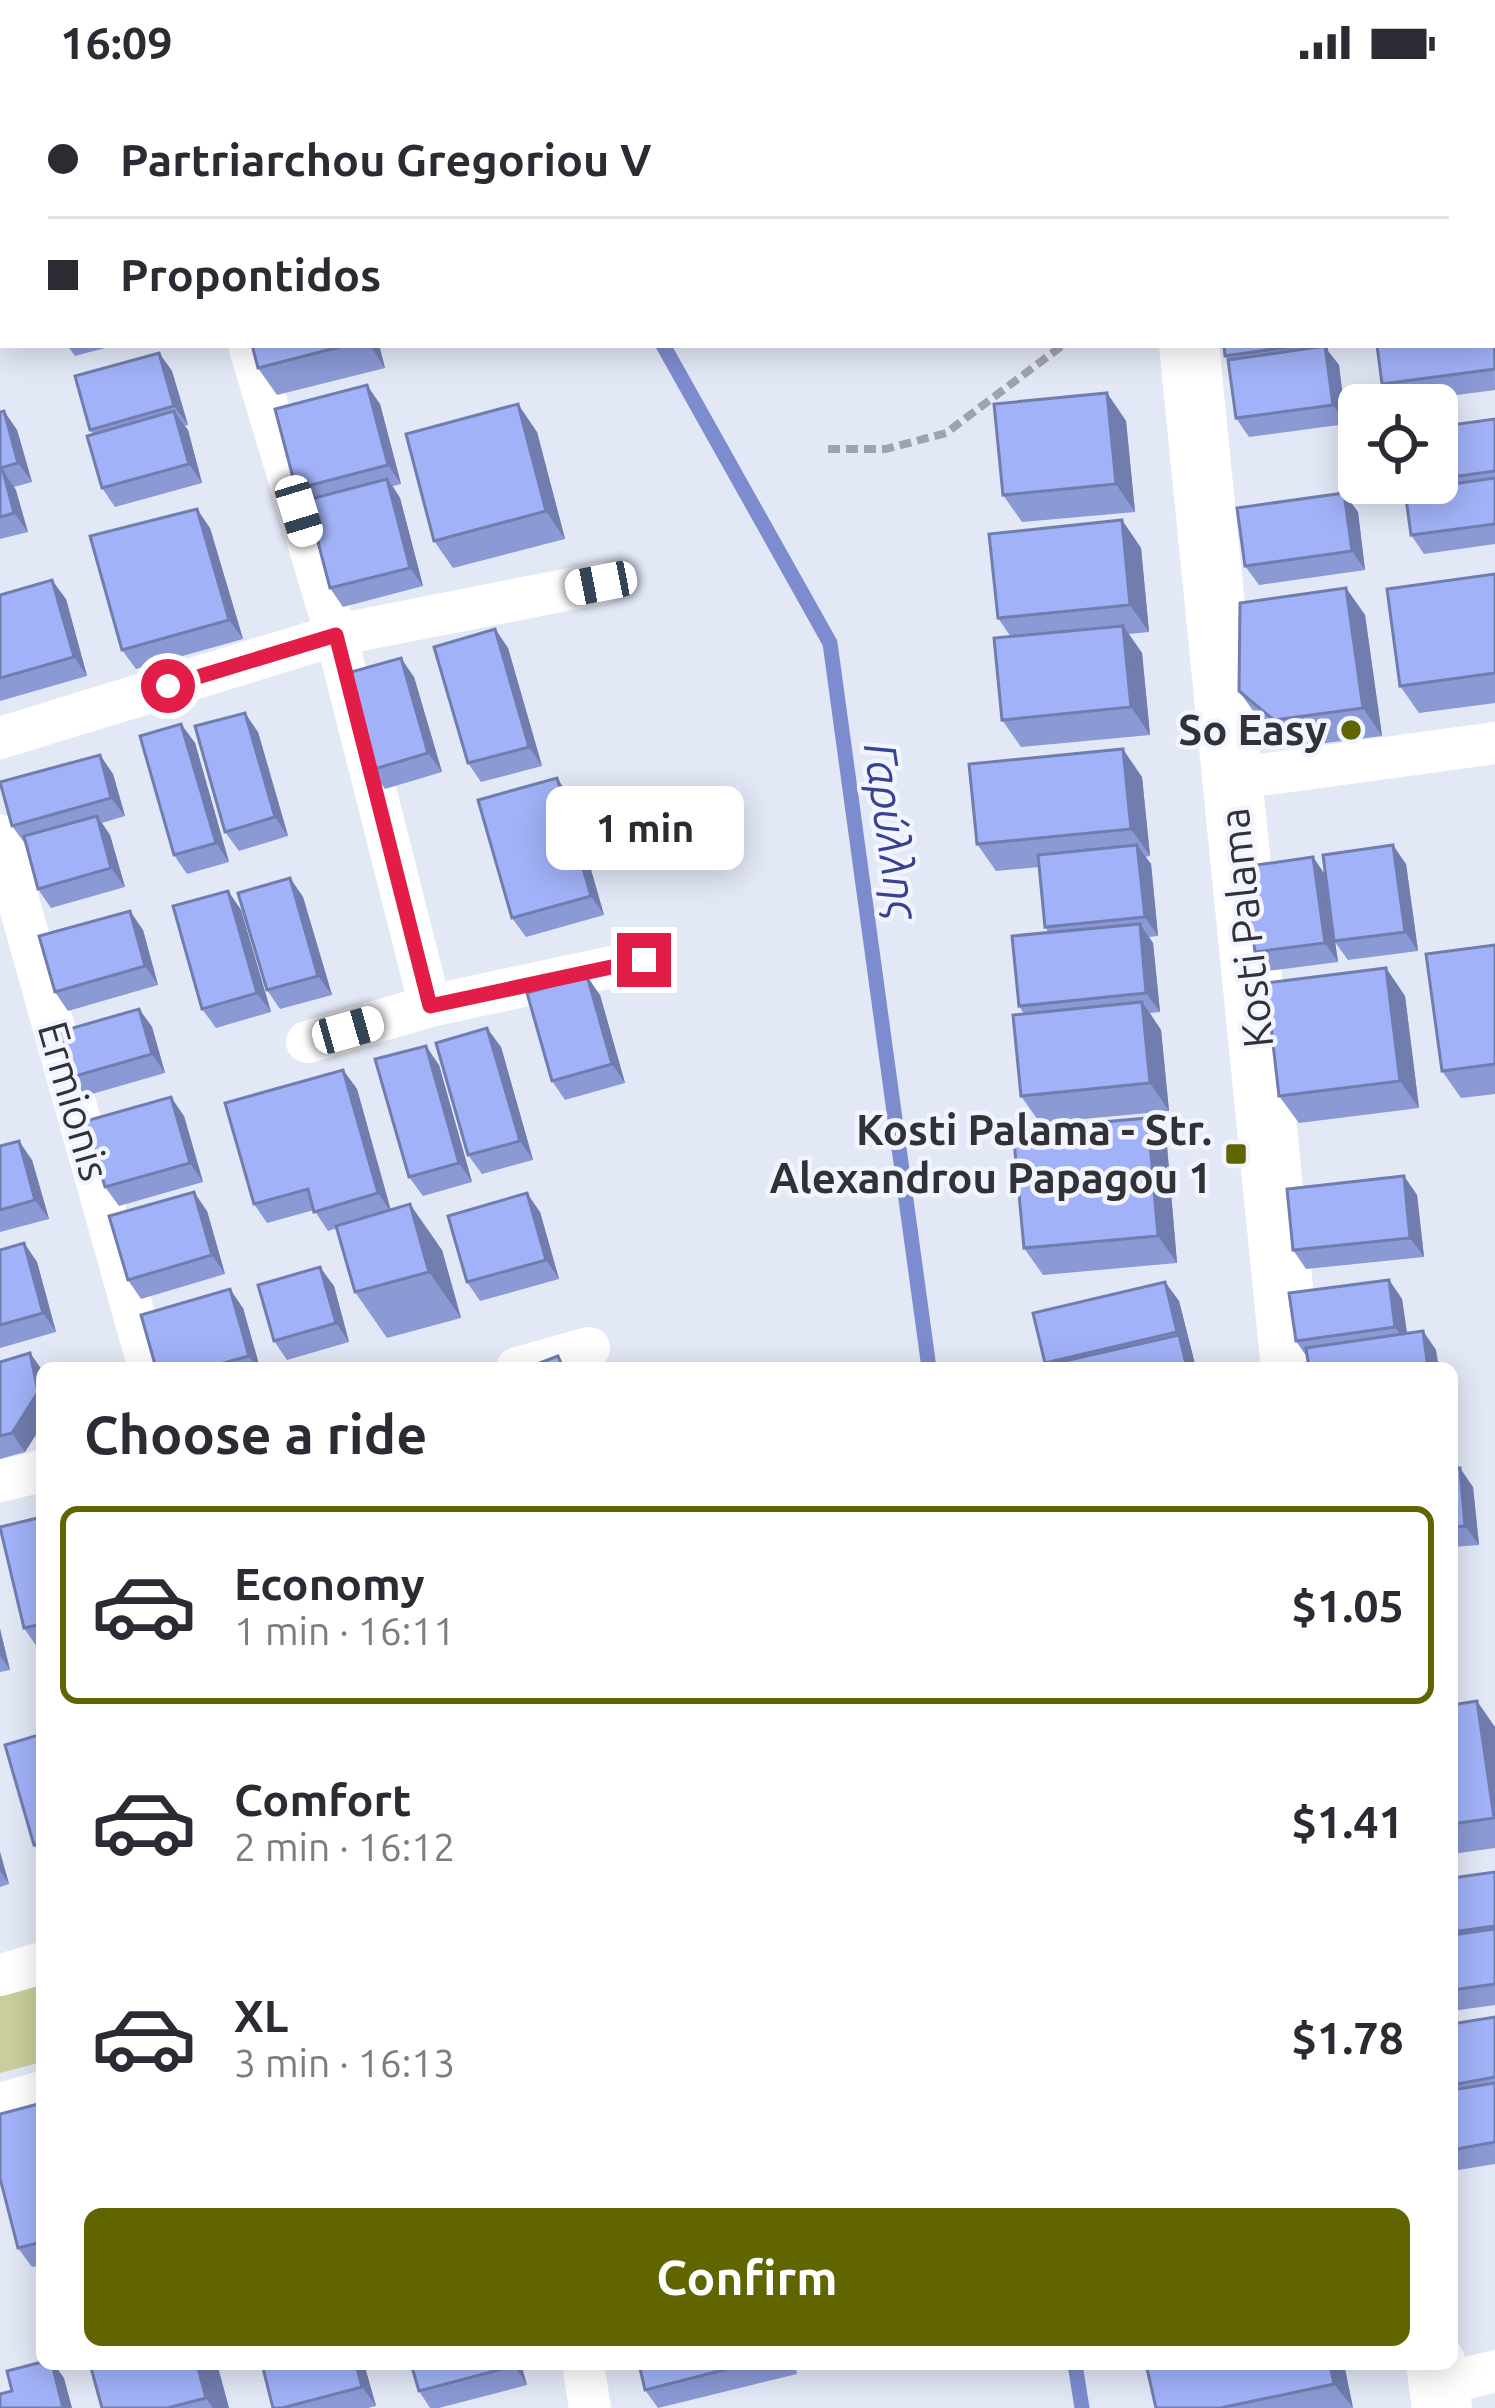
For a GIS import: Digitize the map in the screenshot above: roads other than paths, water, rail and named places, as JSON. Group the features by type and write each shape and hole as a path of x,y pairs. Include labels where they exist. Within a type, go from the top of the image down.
{"street":[{"path":"250,348 336,635 430,1006"},
{"name":"Kosti Palama","path":"1189,348 1290,1362"},
{"path":"0,738 336,635 601,583"},
{"path":"1231,779 1495,743"},
{"name":"Ermionis","path":"0,835 147,1362"},
{"path":"308,1042 430,1006 644,960"},
{"path":"539,1362 589,1348"},
{"path":"0,1481 36,1472"},
{"path":"0,1976 36,1965"},
{"path":"0,2104 36,2094"},
{"path":"584,2370 590,2408"}],"waterway":[{"name":"Γαρύλλης","path":"665,348 830,643 928,1362"},
{"name":"Γαρύλλης","path":"1076,2370 1082,2408"}],"place":[{"name":"So Easy","path":"1351,730"},
{"name":"Kosti Palama - Str. Alexandrou Papagou 1","path":"1236,1154"}]}
